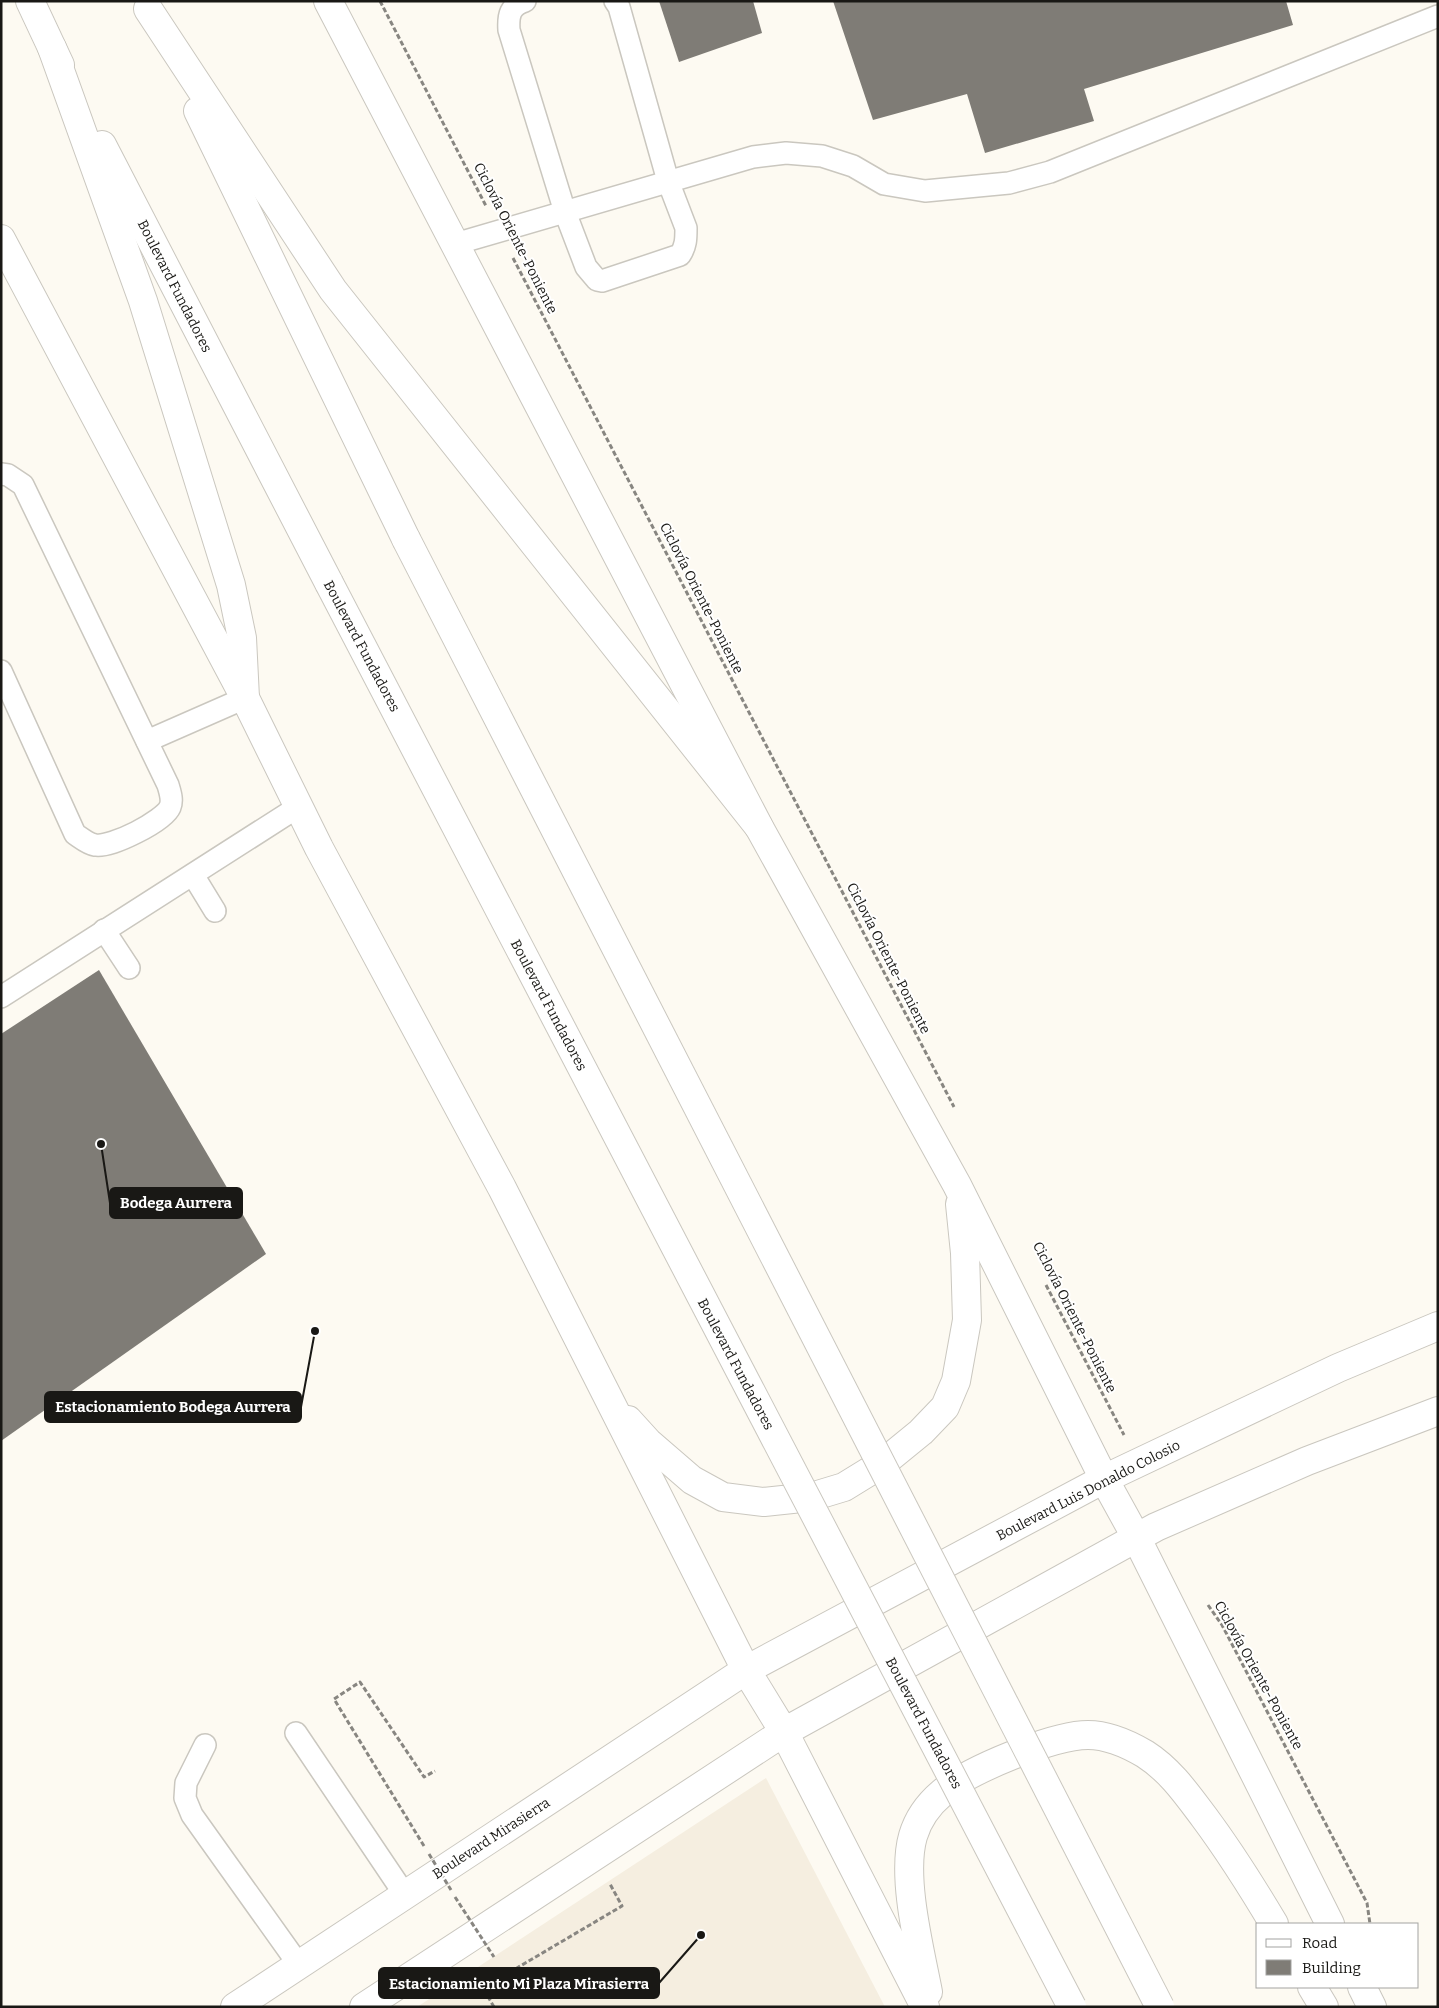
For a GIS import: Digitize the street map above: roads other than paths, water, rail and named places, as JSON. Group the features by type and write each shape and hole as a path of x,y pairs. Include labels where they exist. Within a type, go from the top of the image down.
{"main road":[{"name":"Boulevard Fundadores","path":"30,1 52,48 329,583 1072,2007"},
{"path":"328,1 759,826 957,1185 1329,1923"},
{"path":"146,5 333,290 759,826"},
{"path":"146,5 406,540 1160,2007"},
{"path":"52,48 143,301 230,585 242,638 245,698"},
{"path":"1,239 245,698 298,807 502,1188 746,1670 784,1732 925,2007"},
{"path":"606,1395 648,1442 692,1480 723,1497 764,1502 811,1497 844,1487 883,1463 921,1432 946,1407 956,1381 967,1320 965,1252 957,1185"},
{"name":"Boulevard Luis Donaldo Colosio","path":"746,1670 1138,1462 1338,1368 1438,1326"},
{"path":"364,2007 784,1732 1136,1537 1307,1461 1438,1410"},
{"name":"Boulevard Mirasierra","path":"235,2007 746,1670"},
{"path":"931,2007 914,1919 909,1869 912,1837 921,1815 943,1792 978,1770 1062,1738 1089,1735 1115,1739 1146,1755 1176,1779 1236,1861 1273,1923"},
{"path":"1313,1988 1324,2007"},
{"path":"1362,1988 1372,2007"}],"lane":[{"path":"525,1 511,9 508,19 509,30 565,212 586,267 597,280 680,255 685,247 686,228 668,181 619,6 615,1"},
{"path":"454,244 753,157 786,153 822,156 853,166 884,184 925,192 1009,183 1050,172 1438,16"},
{"path":"1,474 8,475 23,486 147,741 171,796 167,812 135,833 109,845 95,845 84,841 75,834 1,671"},
{"path":"147,741 245,698"},
{"path":"1,997 298,807"},
{"path":"193,875 215,911"},
{"path":"104,930 128,968"},
{"path":"296,1733 405,1895"},
{"path":"205,1745 186,1783 185,1798 192,1815 299,1965"}],"place":[{"name":"Bodega Aurrera","path":"101,1144"},
{"name":"Estacionamiento Bodega Aurrera","path":"315,1331"},
{"name":"Estacionamiento Mi Plaza Mirasierra","path":"701,1935"}]}
